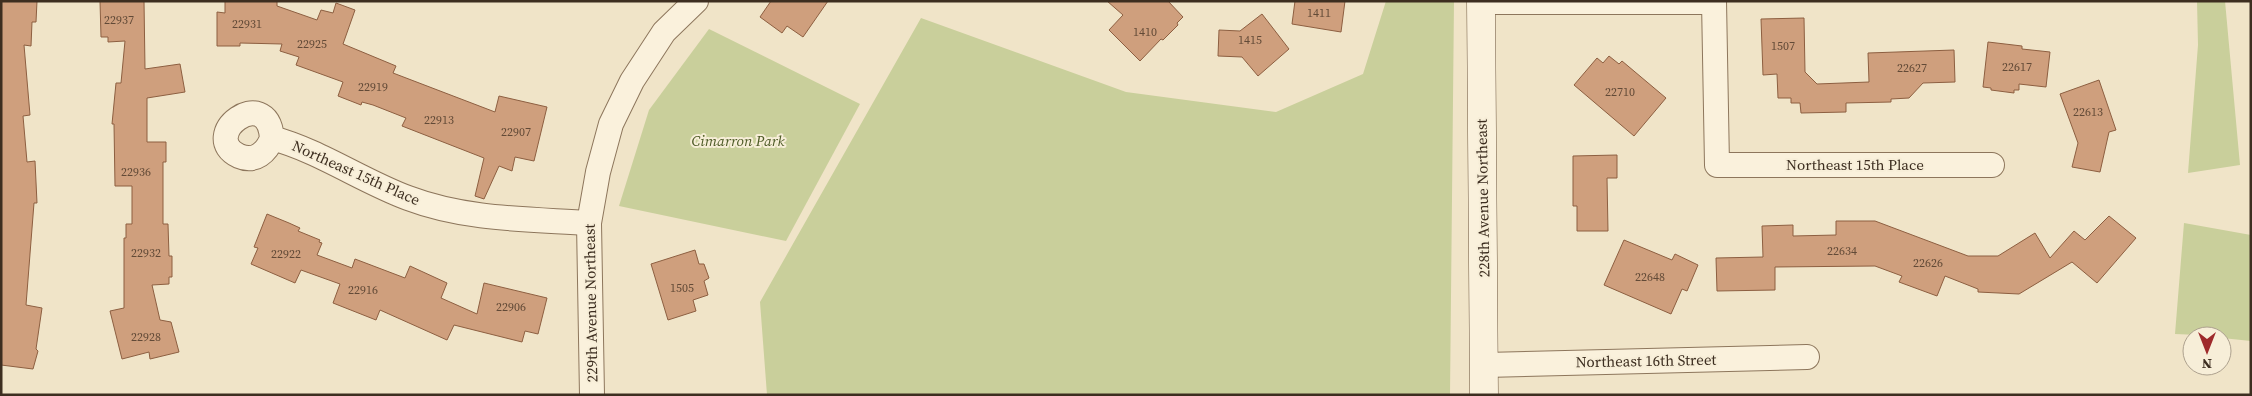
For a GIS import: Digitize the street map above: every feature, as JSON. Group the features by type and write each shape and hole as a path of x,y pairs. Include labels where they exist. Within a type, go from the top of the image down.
{"main road":[{"name":"228th Avenue Northeast","path":"1481,2 1486,365 1484,395"}],"street":[{"name":"229th Avenue Northeast","path":"592,395 589,223 598,172 611,124 632,81 664,32 696,1"},
{"path":"1481,2 1714,2"},
{"name":"Northeast 15th Place","path":"1714,2 1717,165 1992,165"},
{"name":"Northeast 15th Place","path":"272,138 407,198 445,210 480,216 589,223"},
{"name":"Northeast 16th Street","path":"1486,365 1807,357"}],"green space":[{"path":"1386,1 1454,1 1450,395 767,395 760,302 921,18 1126,92 1276,112 1363,74"},
{"path":"2197,1 2225,1 2240,165 2188,173 2198,45"},
{"name":"Cimarron Park","path":"709,29 860,104 786,241 619,206 649,110"},
{"path":"2184,223 2251,235 2251,341 2232,339 2232,326 2182,326 2182,334 2175,334"}],"building":[{"path":"1,1 37,1 36,22 32,22 31,46 24,45 30,115 23,116 27,162 35,161 37,203 34,203 26,305 42,308 36,349 38,351 33,369 1,365"},
{"path":"100,1 144,1 145,69 180,64 185,92 147,98 147,142 166,142 166,162 163,162 163,224 168,224 169,256 172,256 172,277 169,277 169,284 152,285 160,320 171,322 179,352 150,359 149,352 122,359 110,311 124,308 124,238 126,238 126,224 132,224 132,186 115,186 114,124 112,124 116,83 121,83 125,41 108,42 108,37 101,37"},
{"path":"225,1 277,1 277,6 317,20 321,10 333,13 336,3 355,10 343,44 396,66 393,73 495,112 499,96 547,107 534,161 515,157 512,171 499,166 484,199 475,196 484,158 402,126 406,118 373,105 362,102 361,105 338,96 343,82 296,65 299,57 280,51 282,44 240,43 240,46 217,46 217,12 225,13"},
{"path":"771,1 828,1 803,37 787,26 782,33 760,17"},
{"path":"1107,1 1168,1 1183,17 1177,23 1178,25 1163,40 1161,39 1140,61 1109,30 1123,15"},
{"path":"1295,1 1345,1 1341,32 1292,24"},
{"path":"1262,14 1289,49 1258,76 1242,57 1218,56 1219,30 1240,31"},
{"path":"1804,18 1805,72 1817,84 1869,82 1868,53 1954,50 1955,82 1923,83 1909,98 1891,99 1891,102 1846,103 1846,112 1801,113 1800,103 1791,103 1791,98 1778,98 1777,74 1763,75 1761,19"},
{"path":"1988,42 2050,52 2046,87 2019,84 2019,90 2014,90 2014,93 1983,87"},
{"path":"1609,56 1619,64 1622,61 1666,98 1634,136 1574,85 1597,58 1603,63"},
{"path":"2099,80 2116,130 2109,132 2100,172 2072,167 2078,143 2060,94"},
{"path":"1617,155 1617,178 1607,178 1608,231 1577,231 1577,206 1573,206 1573,156"},
{"path":"267,214 300,228 298,231 320,240 319,242 322,243 317,255 352,268 355,259 405,278 410,266 447,283 441,298 477,314 484,283 547,298 538,334 525,331 522,342 454,325 447,340 380,310 376,320 333,303 340,284 301,270 295,283 251,264 258,248 254,247"},
{"path":"2109,216 2136,238 2097,283 2072,262 2019,294 1978,292 1978,289 1945,276 1937,296 1899,282 1902,276 1875,266 1775,267 1775,290 1717,291 1716,258 1763,257 1762,226 1793,225 1793,236 1836,235 1836,221 1875,221 1968,256 1998,256 2035,233 2050,258 2074,231 2085,240"},
{"path":"1624,240 1672,260 1675,254 1698,265 1687,291 1682,289 1671,314 1604,285"},
{"path":"695,250 699,264 704,264 709,278 704,281 708,295 693,300 696,311 668,320 651,264"}]}
